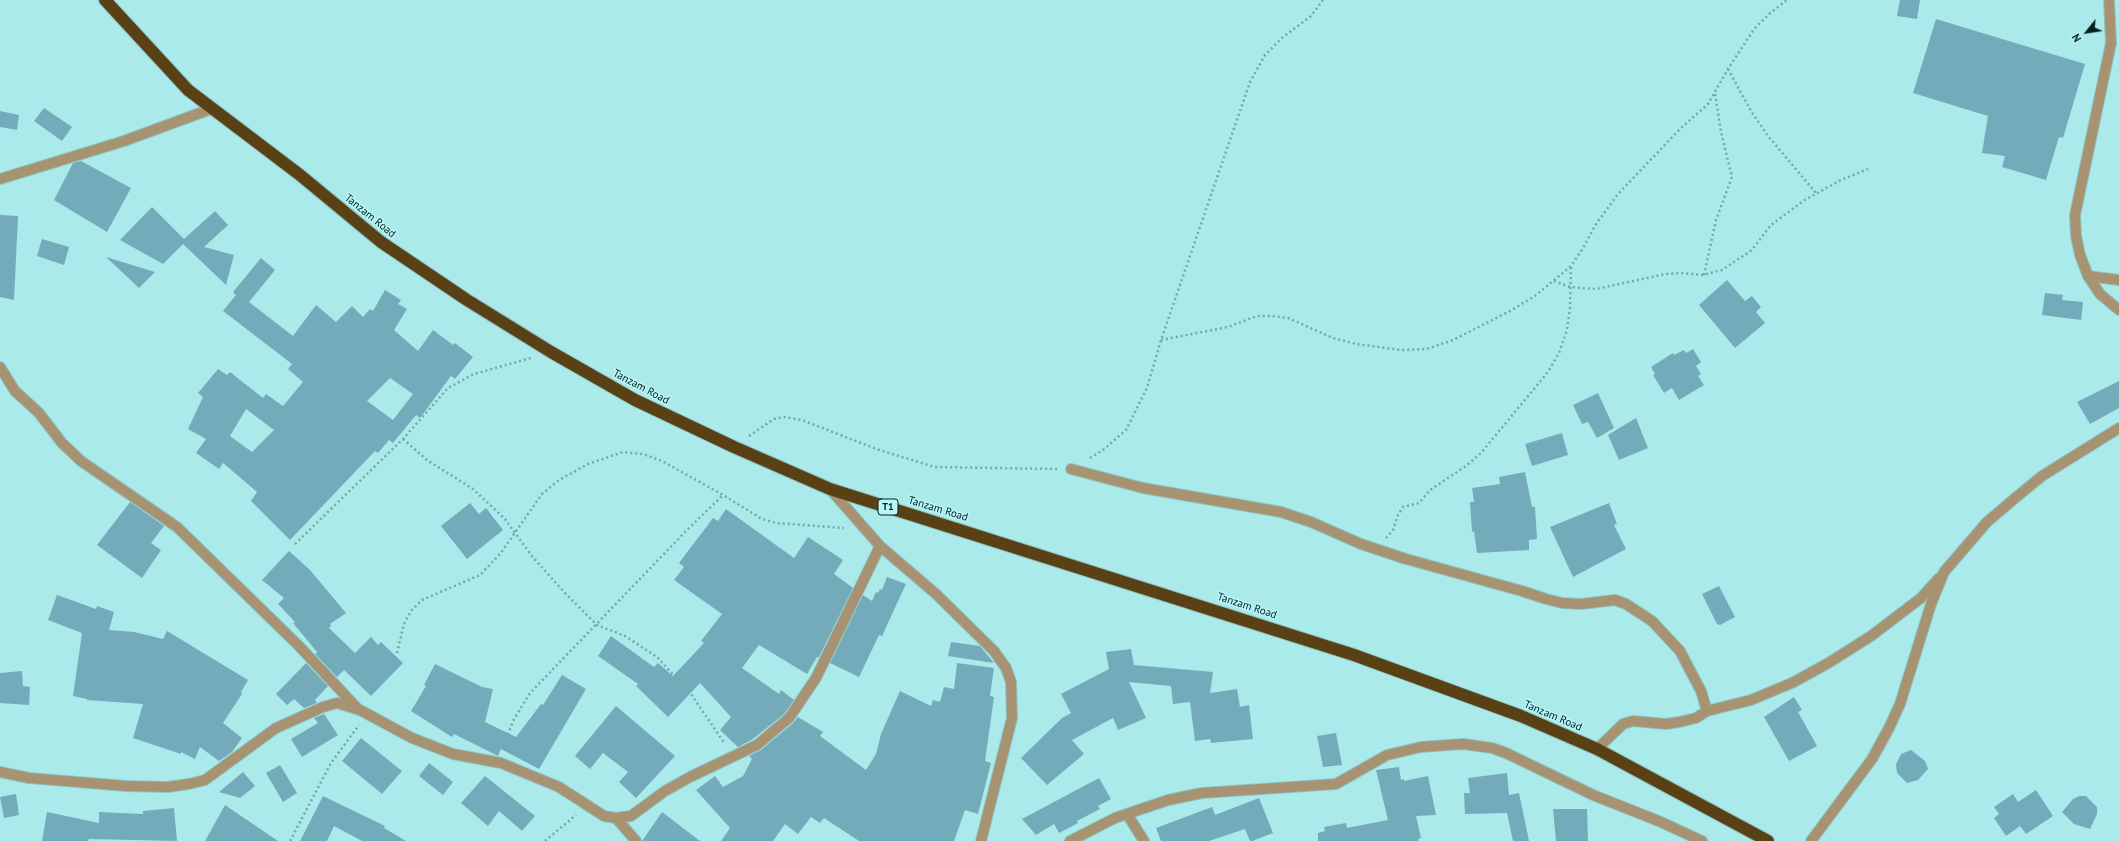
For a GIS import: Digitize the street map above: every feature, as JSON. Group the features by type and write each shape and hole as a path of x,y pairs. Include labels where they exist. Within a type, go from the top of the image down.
{"highway":[{"name":"Tanzam Road","path":"105,0 188,90 211,109 300,175 381,242 467,300 551,352 635,400 734,447 830,489 1354,655 1521,716 1597,749 1756,838 1768,841"}],"street":[{"path":"2109,0 2115,43 2075,215 2076,236 2080,255 2088,276 2100,294 2119,310"},
{"path":"0,179 124,141 211,109"},
{"path":"2088,276 2119,280"},
{"path":"0,367 15,391 39,412 62,442 81,461 177,527 299,646 364,712"},
{"path":"1597,749 1623,724 1633,721 1672,723 1696,718 1707,711 1751,700 1794,682 1830,662 1872,636 1921,598 1987,522 2019,494 2042,476 2119,428"},
{"path":"1071,469 1143,488 1281,512 1311,522 1373,548 1562,603 1581,604 1615,600 1626,604 1652,621 1680,651 1690,667 1707,711"},
{"path":"830,489 880,546 936,594 994,651 1006,668 1011,682 1012,718 980,841"},
{"path":"0,772 29,778 126,786 168,787 189,784 205,780 276,728 298,717 337,703 364,712 412,738 453,754 501,763 559,787 588,804 604,816 616,818 631,816 665,792 768,738 789,718 816,678 880,546"},
{"path":"1811,841 1872,759 1889,728 1900,704 1931,604 1944,572"},
{"path":"1070,841 1093,828 1127,814 1168,800 1202,793 1336,784 1386,755 1421,746 1463,744 1492,748 1506,753 1593,795 1661,822 1702,841"},
{"path":"1127,814 1144,841"},
{"path":"616,818 636,841"}],"path":[{"path":"734,447 774,419 784,417 802,420 879,450 935,467 1015,470 1071,469 1103,450 1126,430 1147,388 1161,340 1250,82 1265,55 1282,38 1311,16 1323,0"},
{"path":"1161,340 1228,327 1258,316 1272,316 1288,318 1333,338 1356,344 1401,350 1427,349 1484,325 1535,296 1571,266 1584,248 1596,224 1618,194 1680,128 1708,104 1728,69 1754,29 1769,14 1787,0"},
{"path":"1728,69 1751,111 1768,136 1816,193"},
{"path":"1703,275 1716,220 1732,177 1721,132 1715,93"},
{"path":"1554,281 1570,287 1596,289 1673,273 1703,275 1722,270 1734,264 1752,250 1771,225 1816,193 1868,169"},
{"path":"1373,548 1393,530 1397,523 1398,515 1403,507 1419,503 1430,490 1466,466 1481,453 1548,372 1559,353 1567,330 1570,308 1571,266"},
{"path":"295,544 403,439 448,388 474,374 551,352"},
{"path":"403,439 427,460 473,489 505,519 515,532 522,545 564,592 597,625 625,636 657,657 691,694 734,757"},
{"path":"397,653 404,624 411,611 422,600 480,575 500,554 542,494 560,480 588,464 624,452 642,454 662,462 724,495 748,512 762,519 776,523 865,529"},
{"path":"501,763 503,748 513,721 521,706 550,671 597,625 687,530 724,495"},
{"path":"290,841 331,763 364,712"},
{"path":"545,841 588,804"}],"building":[{"path":"1900,0 1920,0 1917,19 1897,16"},
{"path":"1936,19 2085,64 2063,138 2059,137 2046,180 2002,167 2005,156 1982,153 1988,116 1913,93"},
{"path":"44,108 72,127 62,141 34,121"},
{"path":"0,111 19,115 17,130 0,127"},
{"path":"81,161 131,188 107,232 54,200 73,163"},
{"path":"152,207 184,239 215,211 228,225 204,247 234,255 226,285 183,244 163,264 120,240"},
{"path":"0,215 18,216 14,300 0,297"},
{"path":"42,239 69,247 64,265 37,256"},
{"path":"106,257 155,272 139,288"},
{"path":"261,258 275,270 249,302 293,336 316,305 336,322 352,306 363,317 370,309 373,311 385,290 401,300 398,304 407,309 394,330 418,351 433,330 453,345 455,343 473,357 455,379 451,376 420,418 416,415 393,443 389,440 378,453 375,451 290,540 251,501 257,492 223,463 219,469 196,453 206,439 188,429 203,397 198,393 218,369 227,375 230,372 263,398 266,394 283,406 303,382 288,369 292,364 223,311 236,295 233,292","holes":["390,378 413,394 393,420 367,401","246,409 274,430 252,452 230,436"]},
{"path":"1727,280 1745,301 1752,296 1761,307 1756,312 1765,323 1735,348 1699,305"},
{"path":"2045,293 2063,295 2062,300 2083,302 2081,320 2042,315"},
{"path":"1693,349 1701,362 1696,366 1701,374 1698,376 1704,385 1679,400 1672,388 1664,393 1653,375 1655,374 1651,367 1673,353 1674,355 1684,350 1686,353"},
{"path":"2119,381 2119,408 2090,424 2077,402"},
{"path":"1598,393 1614,428 1597,438 1588,422 1582,424 1573,405"},
{"path":"1636,418 1648,448 1619,460 1608,435"},
{"path":"1562,433 1568,455 1532,466 1525,444"},
{"path":"1525,472 1532,507 1535,507 1537,539 1529,540 1529,550 1477,553 1474,531 1472,532 1470,502 1474,502 1472,488 1500,484 1499,477"},
{"path":"130,502 164,526 151,543 161,550 142,578 97,545"},
{"path":"470,503 479,514 486,508 503,530 467,559 441,526"},
{"path":"1609,503 1617,524 1614,525 1626,549 1573,577 1550,527"},
{"path":"726,509 794,558 808,537 843,560 834,574 853,588 819,657 817,657 807,674 759,645 742,668 779,694 781,690 794,700 784,714 753,739 738,747 720,730 731,717 700,683 668,717 636,686 638,684 598,656 611,636 654,667 658,663 673,676 704,643 701,641 722,614 674,580 684,567 679,563 713,518 718,521"},
{"path":"289,551 310,570 346,613 330,624 331,626 329,628 355,653 371,637 378,645 381,642 403,663 371,696 344,670 337,677 315,654 317,652 293,623 295,622 278,604 284,598 262,580"},
{"path":"887,577 906,584 882,636 879,635 859,677 830,663 863,595 872,601 876,592 878,593 880,589 882,590"},
{"path":"1719,586 1735,617 1720,625 1717,624 1702,594"},
{"path":"57,595 96,609 97,606 114,612 109,630 134,632 163,639 167,631 248,680 241,692 242,694 223,723 242,738 232,752 219,761 200,747 195,759 181,752 181,754 133,738 143,704 87,700 73,696 82,633 48,620"},
{"path":"951,642 980,646 994,663 948,656"},
{"path":"1131,649 1134,665 1213,672 1210,693 1237,689 1240,707 1249,705 1253,739 1211,743 1210,739 1195,741 1190,702 1173,704 1171,686 1129,682 1146,718 1118,730 1113,718 1072,740 1084,754 1047,785 1021,758 1062,718 1071,713 1061,694 1109,669 1106,652"},
{"path":"306,663 328,686 315,700 317,703 304,708 294,699 287,705 276,694"},
{"path":"957,663 994,668 990,696 994,697 985,761 991,763 978,814 965,810 954,841 859,841 824,818 820,823 811,817 798,834 785,824 773,841 721,841 730,828 696,790 715,776 723,787 743,776 752,759 749,756 761,750 798,717 823,732 820,736 866,770 876,754 881,734 900,691 931,706 933,700 940,702 944,687 954,689"},
{"path":"435,664 482,687 493,689 485,722 516,737 541,704 543,705 562,675 586,689 539,769 501,749 498,756 454,734 452,737 411,711 426,686 424,685"},
{"path":"22,671 23,686 30,687 29,705 0,703 0,673"},
{"path":"1794,697 1802,710 1798,712 1817,746 1789,761 1764,717"},
{"path":"616,706 675,756 636,798 619,782 628,772 603,753 590,769 575,756"},
{"path":"324,714 338,735 302,757 291,739 318,723 314,718"},
{"path":"1336,733 1342,765 1323,767 1317,736"},
{"path":"361,738 402,771 382,794 342,761"},
{"path":"1911,750 1925,761 1928,769 1918,780 1907,783 1897,773 1896,764 1901,754"},
{"path":"429,763 453,782 443,795 419,776"},
{"path":"280,765 297,793 283,802 266,773"},
{"path":"1399,767 1401,780 1404,779 1404,781 1428,776 1436,815 1416,816 1421,838 1418,839 1419,841 1318,841 1318,833 1325,831 1324,827 1346,823 1347,828 1388,820 1376,770"},
{"path":"243,772 255,786 240,798 219,792"},
{"path":"1507,773 1509,795 1519,793 1529,841 1513,841 1507,813 1465,814 1464,793 1470,793 1468,778"},
{"path":"485,776 535,816 522,831 499,811 488,826 461,803"},
{"path":"1099,778 1111,799 1098,806 1100,809 1077,821 1078,823 1059,833 1054,824 1036,835 1022,819"},
{"path":"2036,790 2053,816 2026,834 2020,826 2006,836 1994,818 1999,814 1994,807 2013,794 2018,802"},
{"path":"16,794 19,815 4,818 0,797"},
{"path":"323,796 385,826 384,828 406,841 362,841 334,826 327,841 300,841"},
{"path":"2079,796 2086,796 2097,807 2097,814 2090,829 2074,824 2062,812 2073,799"},
{"path":"1259,798 1273,833 1252,841 1250,841 1245,829 1209,841 1161,841 1156,828 1212,807 1215,815"},
{"path":"225,805 278,841 205,841"},
{"path":"174,808 177,841 89,839 88,841 42,841 47,812 99,823 99,812 143,814 143,811"},
{"path":"1553,809 1587,809 1588,841 1556,841"},
{"path":"662,812 700,841 642,841"}]}
